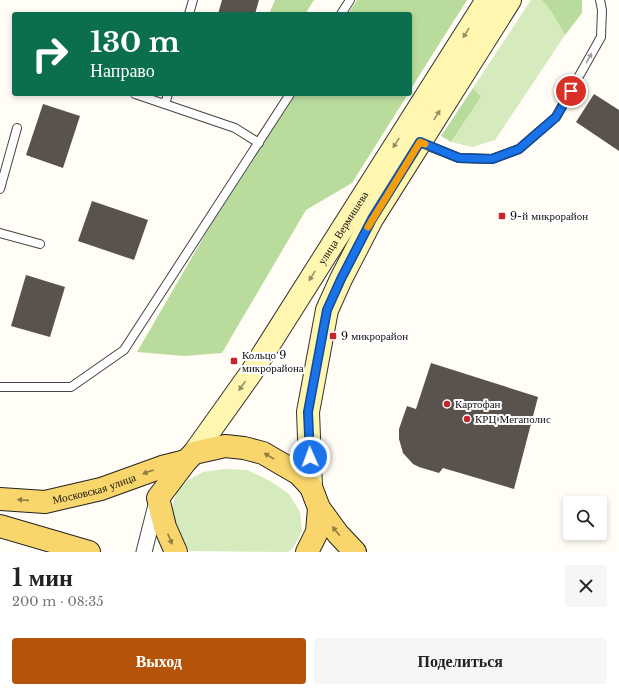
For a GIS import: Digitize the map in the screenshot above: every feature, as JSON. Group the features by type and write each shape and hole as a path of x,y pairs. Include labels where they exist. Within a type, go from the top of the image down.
{"main road":[{"name":"улица Вермишева","path":"190,457 255,367 487,0"},
{"name":"улица Вермишева","path":"311,487 308,412 327,310 372,219 510,0"},
{"name":"Московская улица","path":"0,498 45,502 101,489 225,446 263,452 299,474 311,487"},
{"path":"176,552 165,527 158,498 190,457"},
{"path":"311,487 319,508 338,534 356,552"},
{"path":"308,552 317,532 319,508"},
{"path":"5,527 89,552"}],"street":[{"path":"144,552 158,498"},
{"path":"5,527 59,552"}],"lane":[{"path":"190,12 193,0"},
{"path":"342,12 350,0"},
{"path":"420,142 459,158 492,159 519,149 556,117 601,37 602,10 600,0"},
{"path":"140,96 235,128 259,143"},
{"path":"166,104 168,96"},
{"path":"0,387 71,387 124,350 289,96"},
{"path":"0,189 17,128"},
{"path":"0,233 40,244"}],"green space":[{"path":"275,0 314,0 306,12 270,12"},
{"path":"357,0 467,0 412,87 412,12 349,12"},
{"path":"531,0 542,0 551,11 565,35 495,140 472,147 451,142 481,97 473,88"},
{"path":"542,0 582,0 582,13 565,35 551,11"},
{"path":"473,88 481,97 451,142 441,136"},
{"path":"295,96 407,96 352,183 306,210 222,353 184,356 137,352 209,228"},
{"path":"225,469 247,470 272,482 289,494 300,512 302,531 293,548 288,552 190,551 178,536 174,520 172,507 177,492 188,480 203,472"}],"building":[{"path":"222,0 259,0 256,12 219,12"},
{"path":"594,94 619,110 619,151 576,122"},
{"path":"43,104 80,116 63,168 26,155"},
{"path":"92,201 148,220 134,260 78,241"},
{"path":"26,275 65,287 50,337 11,326"},
{"name":"КРЦ Мегаполис","path":"431,363 538,397 514,489 443,468 439,473 419,467 413,464 403,453 399,439 399,429 407,406 416,409"}],"slow traffic":[{"path":"368,227 420,142 425,144"}],"place":[{"name":"9-й микрорайон","path":"502,216"},
{"name":"9 микрорайон","path":"333,336"},
{"name":"Кольцо 9 микрорайона","path":"234,361"},
{"name":"Картофан","path":"447,404"},
{"name":"КРЦ Мегаполис","path":"467,419"}],"route":[{"path":"310,457 308,412 327,310 372,219 420,142 459,158 492,159 519,149 556,117 571,91"}]}
